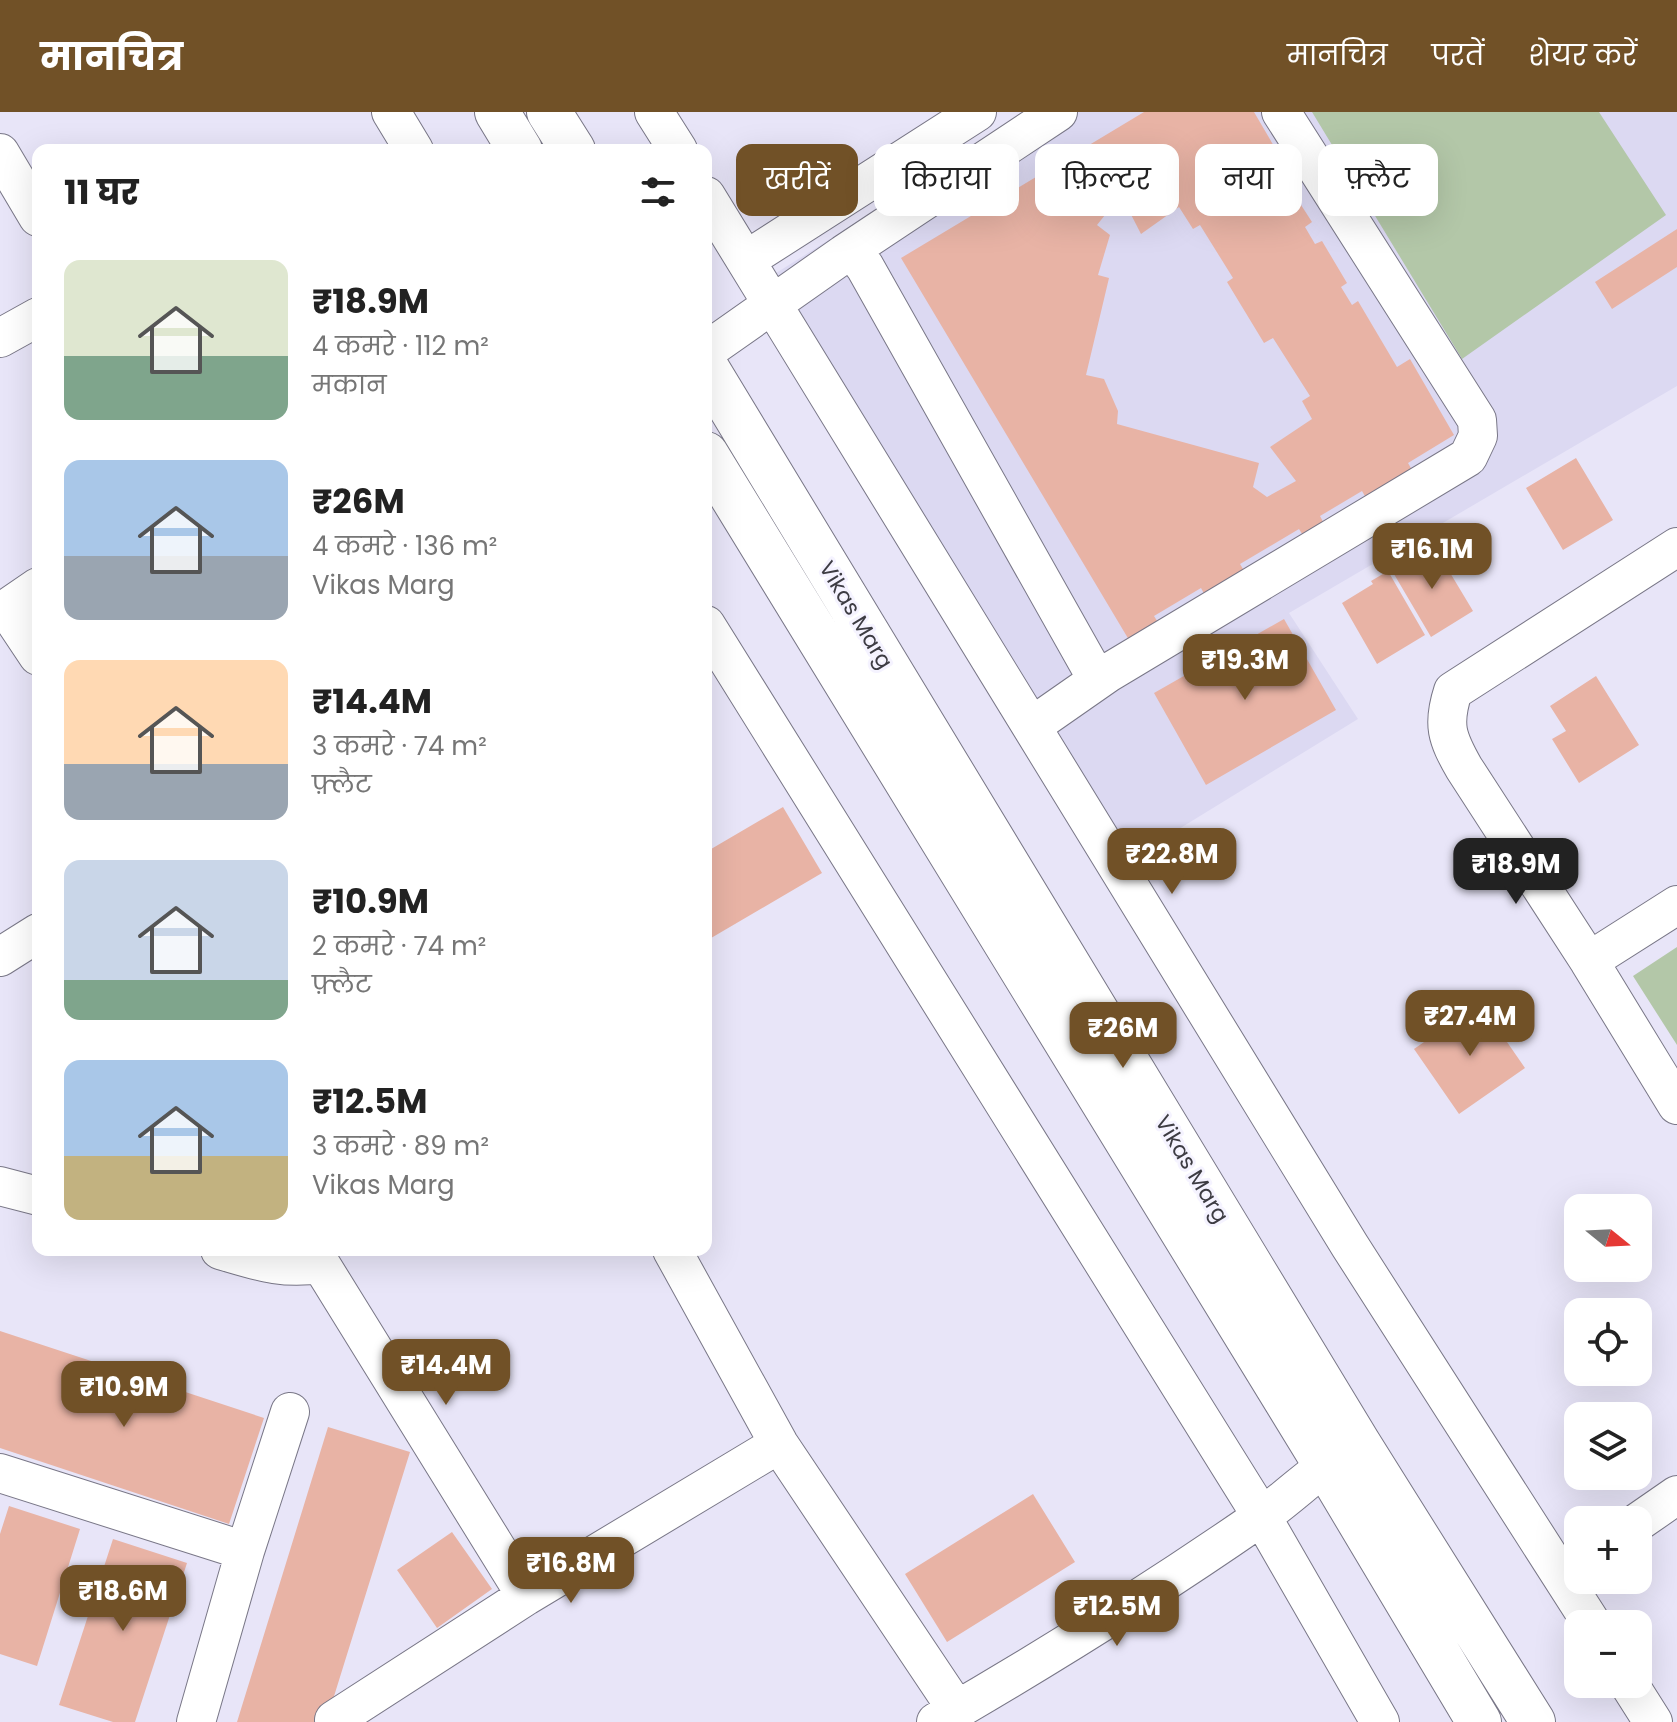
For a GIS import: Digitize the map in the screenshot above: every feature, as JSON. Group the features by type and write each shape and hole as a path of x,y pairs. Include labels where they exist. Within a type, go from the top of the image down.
{"main road":[{"path":"497,112 516,144"},
{"path":"549,112 569,144"},
{"name":"Vikas Marg","path":"712,377 1342,1454 1479,1722"},
{"name":"Vikas Marg","path":"712,463 1342,1454 1533,1722"}],"street":[{"path":"391,112 410,144"},
{"path":"654,112 674,144"},
{"path":"746,260 977,112"},
{"path":"712,347 844,254 1058,112"},
{"path":"1032,726 1108,673 1468,457 1478,436 1477,420 1281,112"},
{"path":"0,153 32,207"},
{"path":"712,206 1350,1246 1564,1562"},
{"path":"844,254 856,255 865,267 1089,665 1096,671 1108,673"},
{"path":"0,338 32,320"},
{"path":"1677,547 1453,691 1445,714 1449,741 1464,768 1589,961 1677,1105"},
{"path":"32,591 3,610 32,648"},
{"path":"712,635 1262,1517 1380,1722"},
{"path":"1589,961 1677,905"},
{"path":"0,957 32,937"},
{"path":"0,1186 32,1194"},
{"path":"241,1256 294,1268 317,1257 526,1596"},
{"path":"675,1256 779,1444 946,1716 1117,1612 1262,1517 1342,1454"},
{"path":"196,1722 245,1551 290,1412"},
{"path":"334,1720 526,1596 779,1444"},
{"path":"0,1473 245,1551"},
{"path":"1652,1512 1677,1495"},
{"path":"1638,1698 1653,1722"}],"shaded area":[{"path":"1032,112 1677,112 1677,386 1289,613 1358,719 1130,859 773,275 874,211 874,216 1019,216 1019,144 981,144"}],"green space":[{"path":"1312,112 1599,112 1666,215 1462,359 1375,216 1438,216 1438,144 1331,144"},
{"path":"1677,947 1677,1045 1633,976"}],"building":[{"path":"1144,112 1254,112 1273,144 1195,144 1195,216 1302,216 1302,206 1312,222 1305,227 1315,244 1322,241 1347,283 1341,287 1352,305 1358,301 1397,367 1410,359 1454,435 1408,463 1415,475 1369,503 1362,491 1320,516 1329,533 1309,545 1299,529 1240,564 1249,579 1209,603 1201,588 1154,616 1164,632 1135,650 901,258 971,216 1019,216 1019,187 1035,177 1035,216 1104,216 1097,225 1110,235 1098,275 1109,278 1086,375 1104,379 1118,411 1117,424 1259,463 1253,487 1267,497 1296,481 1270,447 1312,419 1302,401 1310,396 1273,338 1264,343 1227,282 1233,278 1200,225 1193,229 1179,207 1179,144 1091,144"},
{"path":"1132,216 1166,216 1141,234"},
{"path":"1677,229 1677,267 1612,309 1595,282"},
{"path":"1576,458 1613,520 1563,550 1526,488"},
{"path":"1426,547 1434,560 1440,556 1473,611 1431,637 1391,569"},
{"path":"1388,571 1425,635 1377,664 1342,603"},
{"path":"1284,619 1336,710 1206,785 1154,693"},
{"path":"1596,676 1639,745 1579,783 1552,739 1566,731 1550,706"},
{"path":"783,807 822,873 712,937 712,848"},
{"path":"1480,1003 1525,1068 1459,1114 1414,1049"},
{"path":"0,1331 264,1418 229,1524 0,1448"},
{"path":"328,1427 410,1452 326,1722 237,1722"},
{"path":"1033,1494 1075,1562 947,1642 905,1574"},
{"path":"9,1506 80,1529 37,1666 0,1654 0,1534"},
{"path":"452,1532 492,1589 437,1628 397,1570"},
{"path":"113,1539 187,1563 135,1722 113,1722 59,1705"}]}
